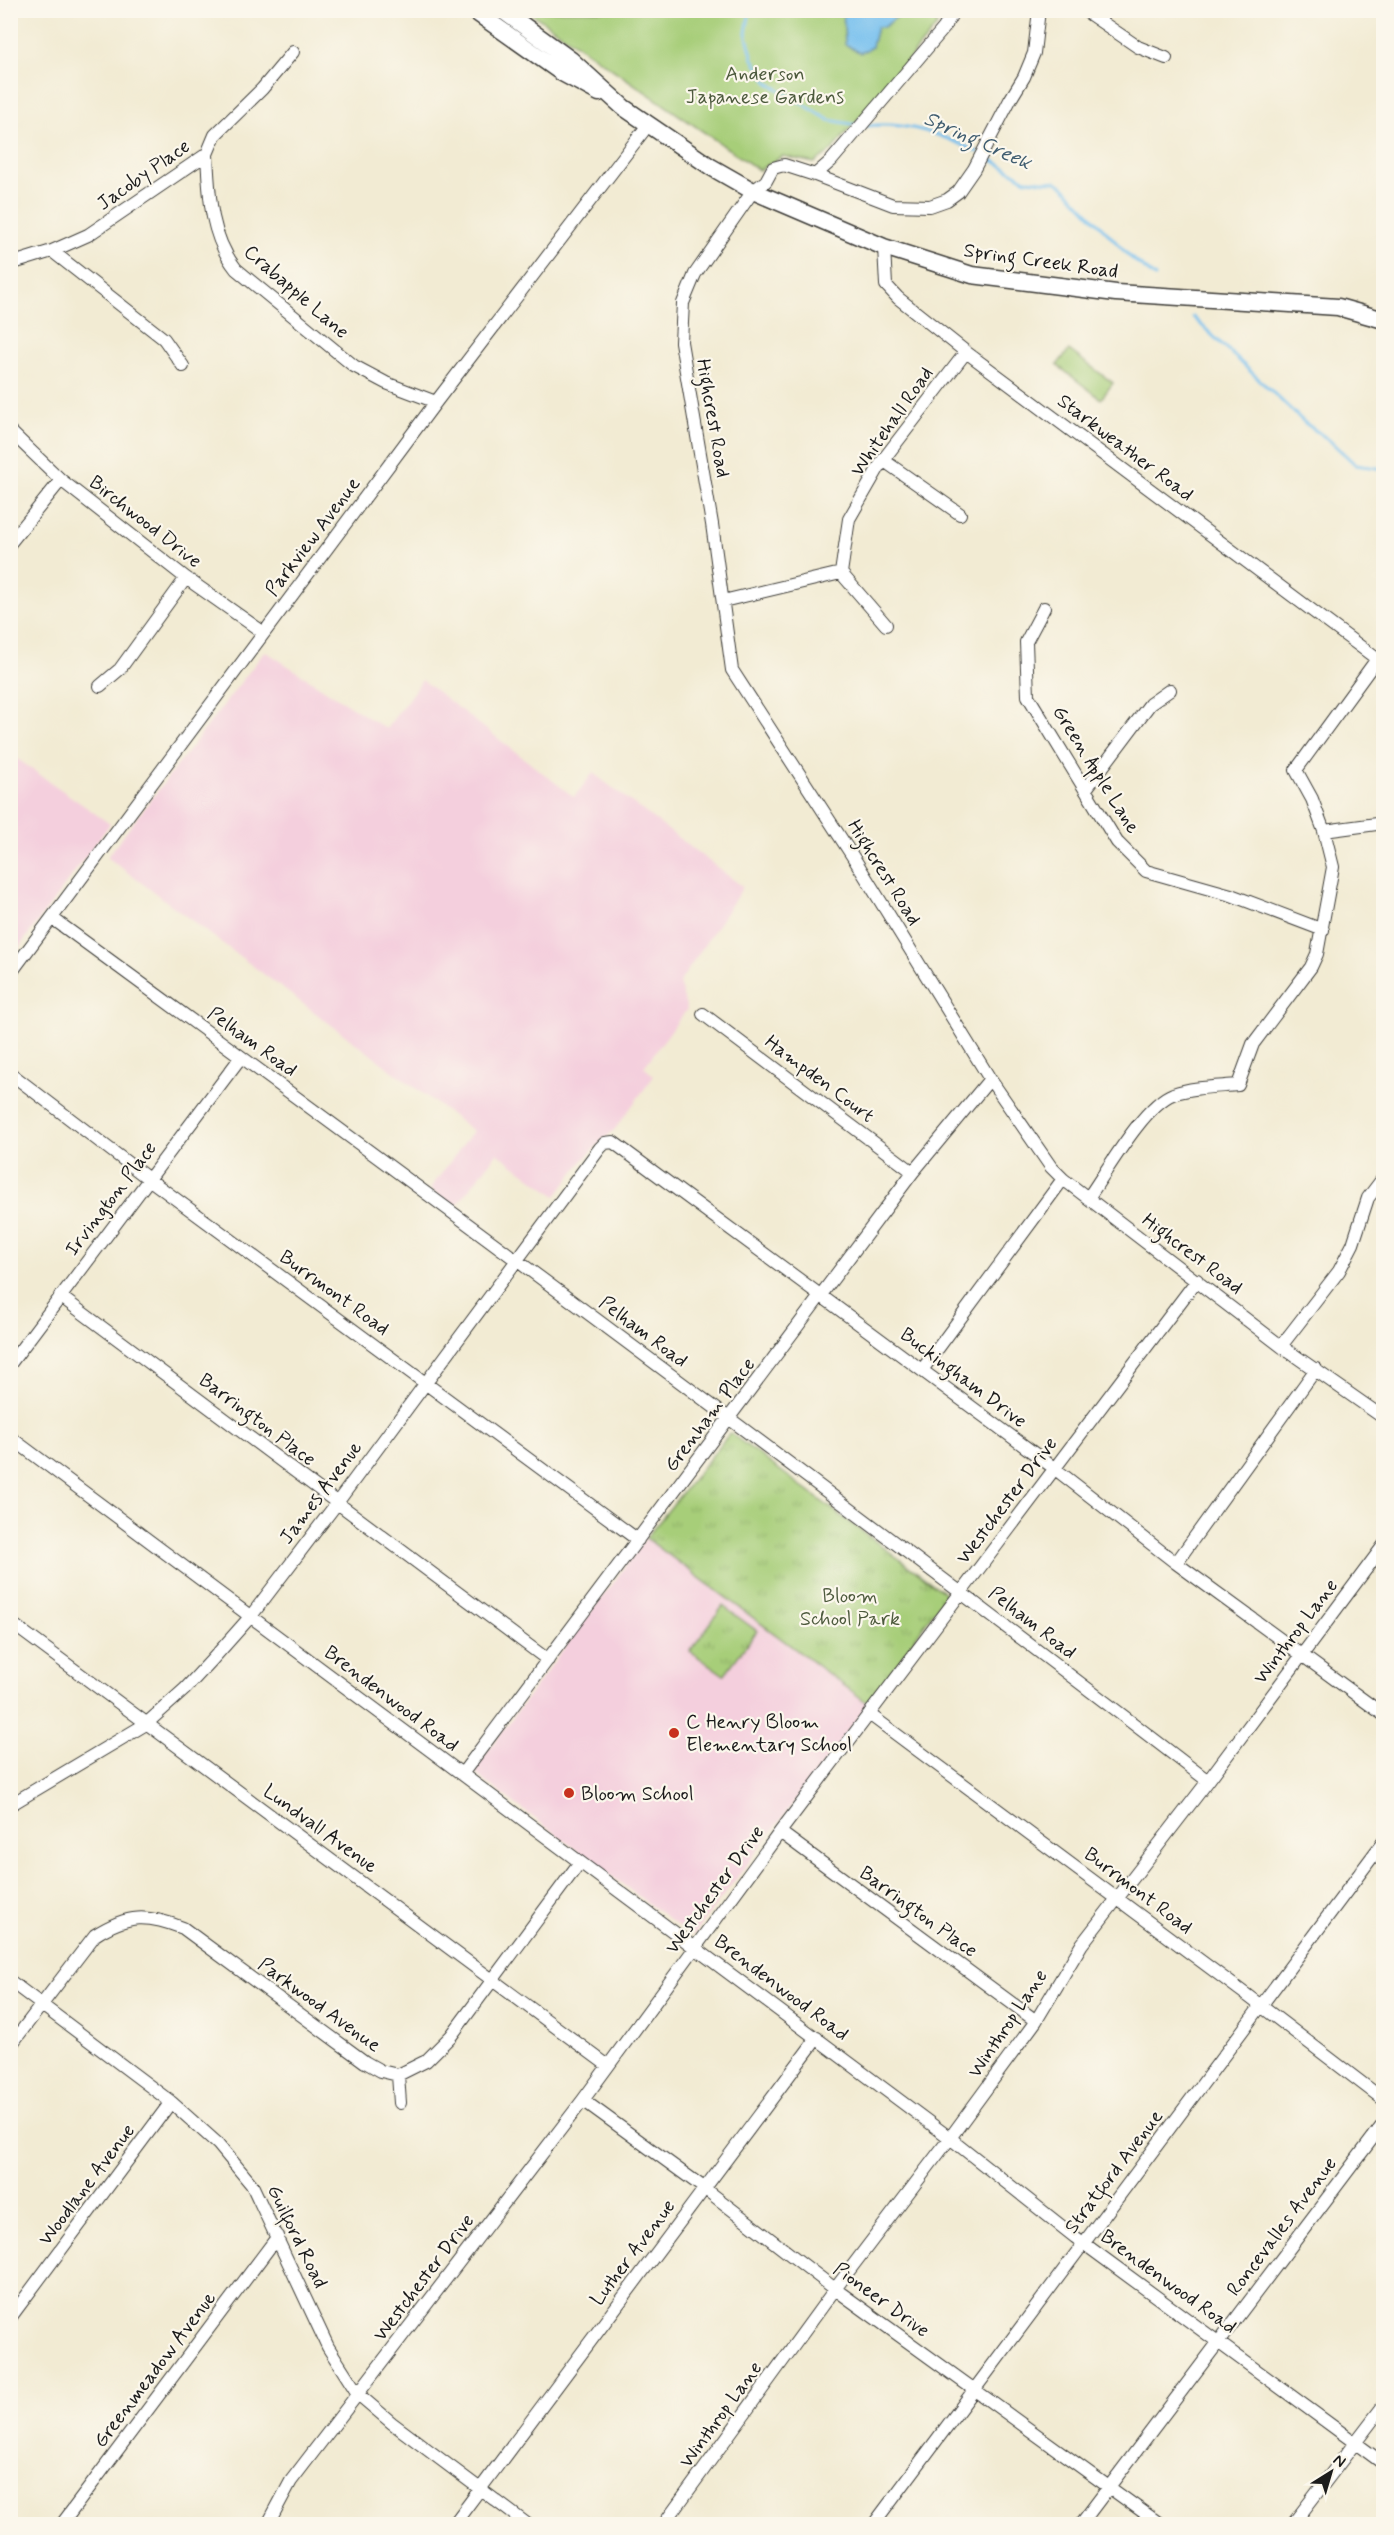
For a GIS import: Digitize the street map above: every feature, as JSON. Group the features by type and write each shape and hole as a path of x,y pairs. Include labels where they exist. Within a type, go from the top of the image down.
{"main road":[{"name":"Spring Creek Road","path":"473,10 562,73 623,106"},
{"name":"Spring Creek Road","path":"502,10 572,60 623,106 648,125 711,167 753,191 884,247 972,275 1116,293 1338,307 1383,320"},
{"path":"510,10 572,60"}],"street":[{"path":"954,10 944,28 870,116 831,161 815,175 873,199 909,207 930,206 947,200 958,192 975,169 1024,77 1031,61 1039,10"},
{"path":"1084,10 1138,47 1166,58"},
{"name":"Jacoby Place","path":"10,264 52,251 88,235 207,154 215,135 262,88 293,52"},
{"name":"Parkview Avenue","path":"10,974 436,402 648,125"},
{"name":"Crabapple Lane","path":"207,154 216,235 225,254 237,269 354,366 386,383 436,402"},
{"name":"Highcrest Road","path":"815,175 784,165 773,168 766,180 753,191 695,274 684,303 681,342 732,670 855,861 990,1079 1051,1167 1063,1179 1281,1346 1317,1369 1383,1418"},
{"name":"Starkweather Road","path":"884,247 886,285 898,298 966,352 1377,659 1296,770 1312,799 1324,831"},
{"path":"52,251 165,339 183,366"},
{"name":"Whitehall Road","path":"841,573 849,519 883,460 966,352"},
{"name":"Birchwood Drive","path":"10,431 61,480 186,578 264,633"},
{"path":"883,460 960,514"},
{"path":"10,543 61,480"},
{"path":"723,602 841,573 886,626"},
{"path":"100,686 120,669 186,578"},
{"name":"Green Apple Lane","path":"1044,608 1026,642 1028,696 1117,842 1146,871 1231,895 1323,930"},
{"path":"1086,789 1150,704 1170,690"},
{"path":"1088,1198 1148,1113 1172,1095 1202,1088 1238,1085 1253,1044 1311,967 1317,954 1333,867 1324,831 1383,823"},
{"name":"Pelham Road","path":"52,918 518,1260 960,1591 1208,1781"},
{"name":"Hampden Court","path":"703,1014 913,1172"},
{"name":"Irvington Place","path":"10,1364 241,1056"},
{"name":"Burrmont Road","path":"10,1073 150,1180 638,1540"},
{"name":"Grenham Place","path":"462,1774 913,1172 990,1079"},
{"name":"Buckingham Drive","path":"605,1143 613,1142 822,1295 1054,1468 1176,1563 1383,1715"},
{"name":"James Avenue","path":"10,1805 146,1724 185,1689 251,1616 605,1143"},
{"path":"1281,1346 1339,1271 1353,1244 1368,1198 1383,1177"},
{"path":"922,1370 1063,1179"},
{"name":"Westchester Drive","path":"268,2524 291,2481 583,2100 960,1591 1197,1280"},
{"name":"Barrington Place","path":"60,1296 548,1660"},
{"path":"1176,1563 1317,1369"},
{"name":"Brendenwood Road","path":"10,1437 696,1947 950,2138 1083,2243 1383,2464"},
{"name":"Winthrop Lane","path":"664,2524 835,2289 1036,2021 1074,1957 1117,1898 1208,1781 1383,1545"},
{"name":"Lundvall Avenue","path":"10,1622 494,1979 607,2066"},
{"name":"Burrmont Road","path":"869,1714 1383,2100"},
{"name":"Barrington Place","path":"780,1832 1036,2021"},
{"name":"Stratford Avenue","path":"874,2524 1261,2008 1383,1841"},
{"path":"400,2103 398,2075 426,2061 443,2044 580,1862"},
{"name":"Parkwood Avenue","path":"10,2046 94,1935 113,1923 136,1917 159,1919 183,1928 365,2062 398,2075"},
{"name":"Guilford Road","path":"10,1982 171,2102 218,2144 252,2185 278,2236 328,2347 358,2394 392,2424 527,2524"},
{"name":"Luther Avenue","path":"454,2524 817,2038"},
{"name":"Pioneer Drive","path":"583,2100 704,2188 835,2289 1160,2524"},
{"name":"Woodlane Avenue","path":"10,2318 171,2102"},
{"name":"Roncevalles Avenue","path":"1080,2524 1383,2123"},
{"name":"Greenmeadow Avenue","path":"62,2524 278,2236"},
{"path":"1293,2524 1383,2405"}],"shaded area":[{"path":"265,651 386,729 422,680 574,797 593,773 743,887 679,983 687,1009 644,1067 654,1076 615,1129 584,1159 556,1196 497,1153 455,1208 430,1189 473,1131 107,857"},
{"path":"16,758 110,824 11,958 10,759"},
{"name":"C Henry Bloom Elementary School","path":"646,1538 869,1704 694,1934 690,1935 478,1776 476,1772 476,1767"}],"green space":[{"name":"Anderson Japanese Gardens","path":"933,10 937,26 831,151 814,163 783,156 759,170 528,11"},
{"path":"1069,350 1113,383 1101,399 1057,365"},
{"name":"Bloom School Park","path":"730,1433 946,1594 869,1704 646,1538"},
{"path":"723,1606 757,1631 724,1675 690,1651"}],"water":[{"path":"843,11 901,11 884,27 877,27 872,47 860,53 845,44"}],"waterway":[{"name":"Spring Creek","path":"750,10 746,33 753,59 767,82 829,120 857,125"},
{"name":"Spring Creek","path":"867,126 896,126 924,131 978,152"},
{"name":"Spring Creek","path":"984,155 1026,180 1056,182 1062,185 1129,256 1155,277"},
{"name":"Spring Creek","path":"1193,317 1305,423 1329,440 1356,465 1384,469"}],"place":[{"name":"C Henry Bloom Elementary School","path":"674,1733"},
{"name":"Bloom School","path":"569,1793"}]}
